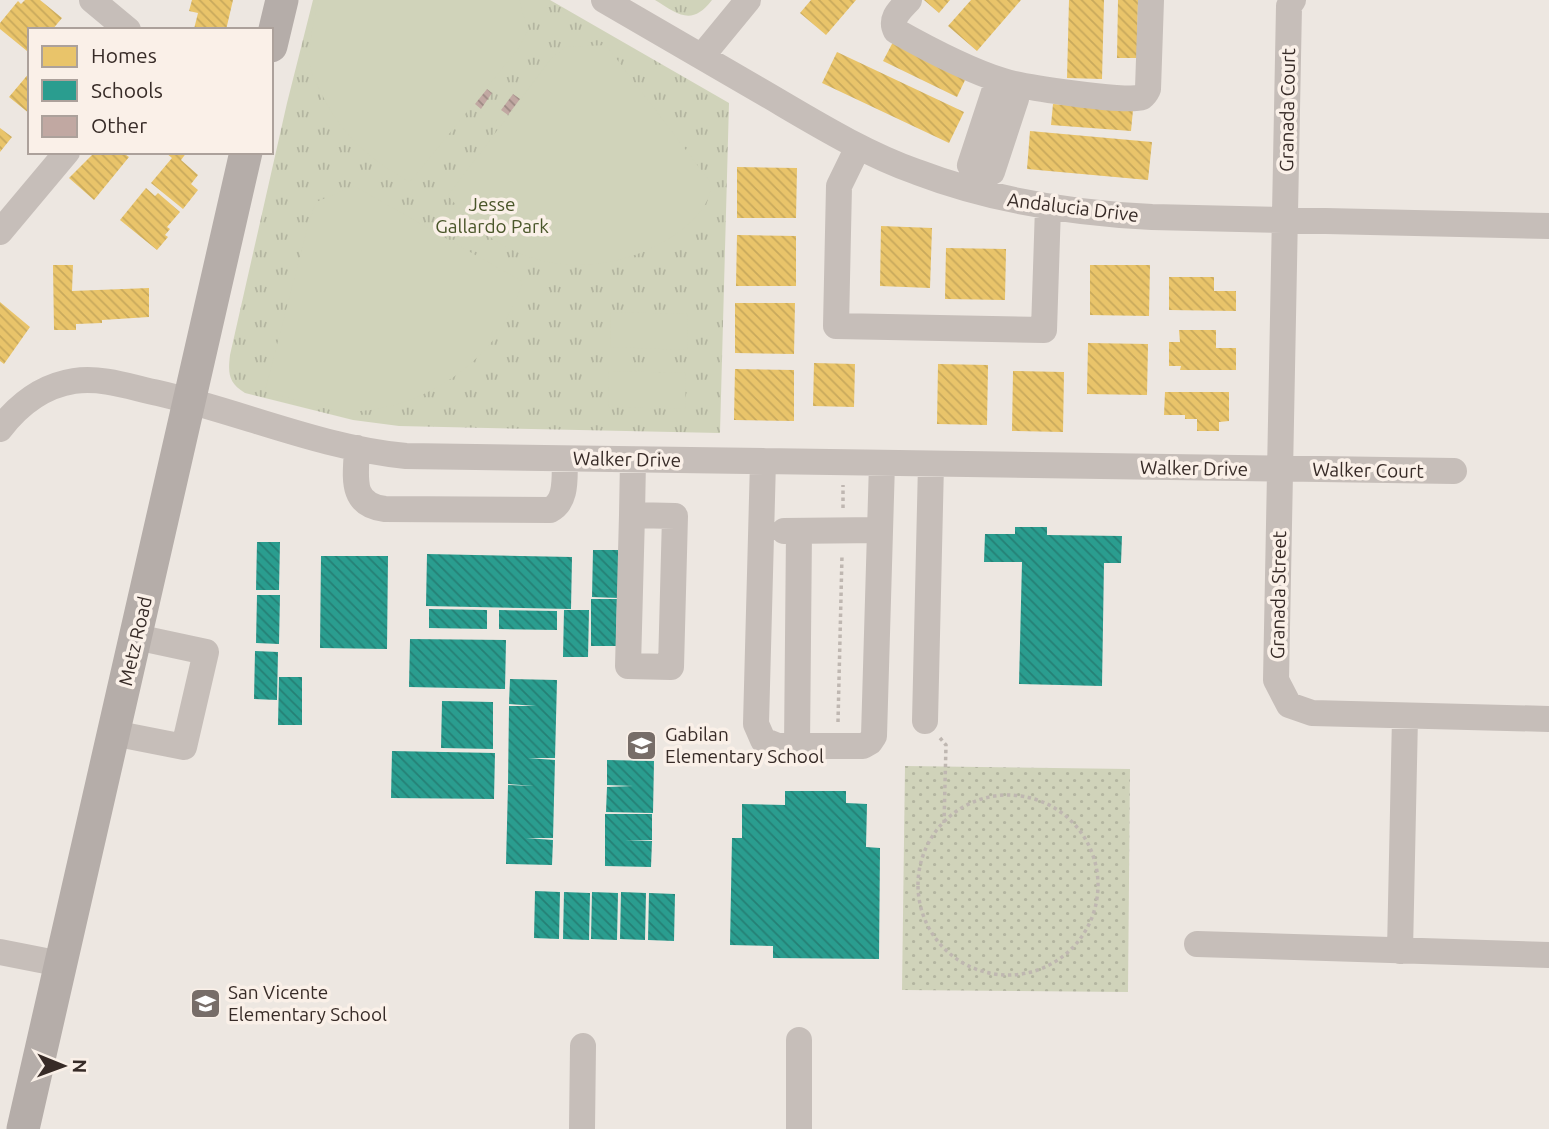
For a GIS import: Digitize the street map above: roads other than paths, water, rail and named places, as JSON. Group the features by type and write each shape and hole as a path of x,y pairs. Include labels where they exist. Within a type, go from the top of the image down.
{"main road":[{"path":"273,38 282,0"},
{"name":"Metz Road","path":"23,1129 246,154"}],"street":[{"path":"92,0 126,28"},
{"name":"Andalucia Drive","path":"604,0 858,147 917,172 976,182 1048,207 1099,214 1549,226"},
{"path":"702,56 748,0"},
{"path":"909,0 895,17 895,31 1009,86 1102,96 1141,97 1149,89 1151,0"},
{"name":"Granada Court","path":"1286,221 1289,6 1293,0"},
{"path":"976,182 992,172 1016,99 1009,86"},
{"path":"858,147 839,186 836,326 1044,330 1048,207"},
{"path":"0,232 65,154"},
{"name":"Granada Street","path":"1286,221 1276,680 1289,705 1312,713 1549,719"},
{"name":"Walker Drive","path":"0,429 26,401 48,388 72,381 106,381 190,400 357,448 406,456 1281,469"},
{"path":"357,448 356,484 359,493 368,505 385,509 550,510 556,507 563,494 565,459"},
{"path":"632,515 675,516 671,667 628,666 633,460"},
{"path":"763,461 756,724 763,740 778,746 863,746 870,742 876,727 882,463"},
{"path":"925,721 931,464"},
{"name":"Walker Court","path":"1281,469 1454,471"},
{"path":"761,530 880,530"},
{"path":"797,746 799,531"},
{"path":"113,733 184,747 206,652 136,637"},
{"path":"1400,951 1405,717"},
{"path":"1197,944 1549,955"},
{"path":"0,952 61,964"},
{"path":"799,1040 799,1129"},
{"path":"582,1129 583,1046"}],"place":[{"name":"Gabilan Elementary School","path":"642,745"},
{"name":"San Vicente Elementary School","path":"205,1003"}],"park label":[{"name":"Jesse Gallardo Park","path":"492,215"}]}
